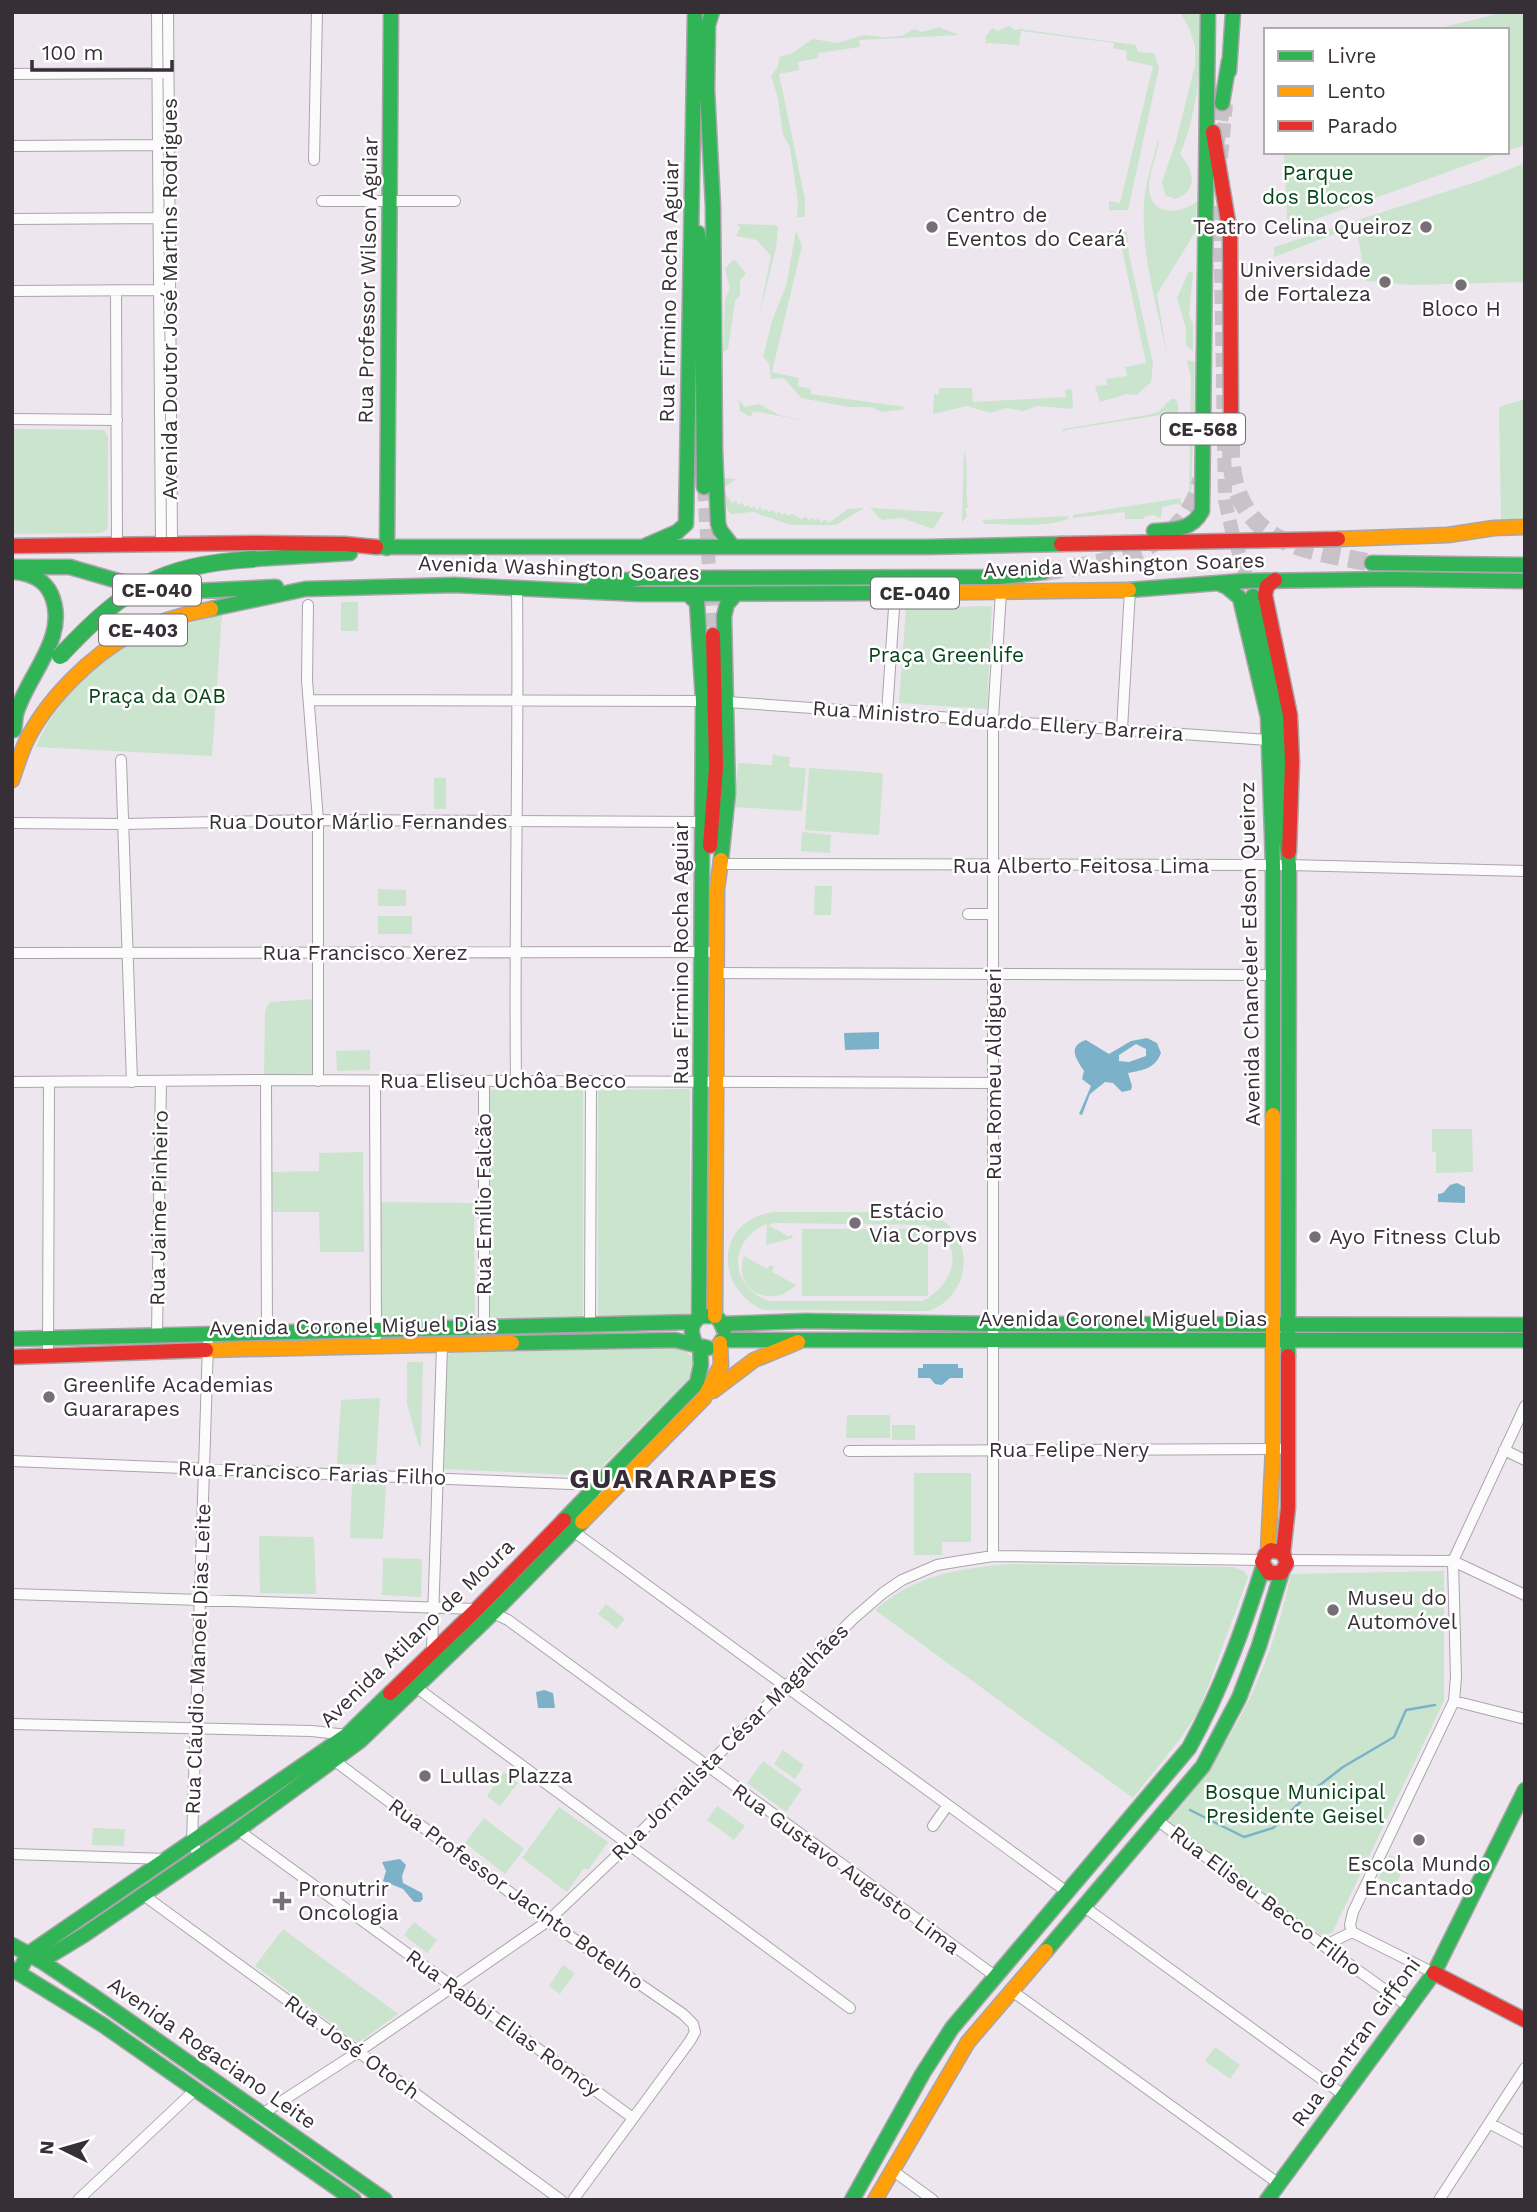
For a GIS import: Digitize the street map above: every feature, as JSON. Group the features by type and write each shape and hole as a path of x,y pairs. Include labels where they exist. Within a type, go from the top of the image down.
{"main road":[{"name":"Rua Professor Wilson Aguiar","path":"381,547 390,201 391,12"},
{"name":"Rua Firmino Rocha Aguiar","path":"645,546 677,532 686,523 695,12"},
{"name":"Rua Firmino Rocha Aguiar","path":"712,12 706,89 713,207 715,457 718,523 733,547"},
{"name":"CE-568","path":"927,547 992,537 1181,529 1195,524 1199,517 1202,502 1208,12"},
{"path":"1224,104 1233,12"},
{"path":"1207,62 1210,112 1230,233 1231,413"},
{"path":"691,202 702,261 704,487"},
{"name":"Avenida Washington Soares","path":"117,545 927,547 1344,540 1448,535 1494,528 1525,527"},
{"name":"CE-040","path":"12,546 117,545"},
{"name":"Avenida Washington Soares","path":"13,732 60,656 89,624 130,592 192,567 254,559 344,554 381,547"},
{"path":"1372,564 1525,565"},
{"name":"Avenida Washington Soares","path":"12,570 71,567 132,585 174,592 253,587 307,597"},
{"path":"12,570 41,580 51,592 57,611 51,638 39,670 16,714 13,732"},
{"path":"556,592 603,582 646,578 999,577 1044,572"},
{"path":"1275,580 1267,586 1265,595 1288,700 1291,726 1291,827 1284,861"},
{"name":"Avenida Washington Soares","path":"12,779 24,744 64,688 113,645 136,632 191,612 417,584 556,592 736,594 1130,590 1275,580 1525,581"},
{"name":"Avenida Chanceler Edson Queiroz","path":"1216,583 1227,587 1240,598 1268,717 1268,740 1284,861 1289,1142 1281,1241"},
{"name":"Rua Firmino Rocha Aguiar","path":"688,594 697,603 703,701 703,882 710,952 717,973 709,1082"},
{"name":"Rua Firmino Rocha Aguiar","path":"712,1327 710,952 728,793 724,616 727,604 736,594"},
{"path":"1252,596 1280,715 1284,861"},
{"path":"703,882 715,804 716,688 713,635"},
{"name":"Avenida Chanceler Edson Queiroz","path":"1274,1561 1271,1521 1280,1449 1281,1241 1273,1100 1273,975 1284,861"},
{"path":"1273,1100 1289,1142"},
{"name":"Avenida Coronel Miguel Dias","path":"12,1339 590,1324 712,1327 805,1321 993,1332"},
{"name":"Avenida Coronel Miguel Dias","path":"1427,1333 1525,1325"},
{"name":"Avenida Coronel Miguel Dias","path":"712,1327 807,1338 993,1332 1281,1332 1427,1333 1525,1340"},
{"name":"Avenida Coronel Miguel Dias","path":"12,1357 675,1340 710,1348 712,1327"},
{"name":"Avenida Atilano de Moura","path":"15,1973 35,1957 168,1859 195,1849 238,1830 335,1761 353,1738 432,1650 601,1491 704,1398 716,1380 721,1363 722,1349 712,1327 690,1333 697,1345 701,1365 697,1383 601,1491 573,1531 417,1688 353,1738 195,1849 142,1894 84,1935 35,1957"},
{"path":"102,1337 103,1354"},
{"path":"704,1398 754,1360 807,1338"},
{"path":"854,2199 939,2046 1189,1748 1208,1715 1274,1561"},
{"path":"875,2200 968,2042 1203,1766 1225,1730 1274,1600 1274,1561"},
{"name":"Rua Gontran Giffoni","path":"1267,2200 1434,1973 1525,1790"},
{"path":"1136,1813 1154,1824"},
{"path":"1104,1849 1120,1862"},
{"name":"Avenida Rogaciano Leite","path":"12,1945 35,1957 385,2200"},
{"name":"Avenida Rogaciano Leite","path":"15,1973 103,2025 351,2198"},
{"path":"1434,1973 1525,2020"},
{"path":"351,2198 360,2193 359,2182"}],"street":[{"name":"Avenida Doutor José Martins Rodrigues","path":"158,12 163,73 167,544"},
{"name":"Avenida Doutor José Martins Rodrigues","path":"163,73 168,12"},
{"path":"314,160 317,12"},
{"path":"12,74 163,73"},
{"path":"12,146 164,145"},
{"path":"322,201 454,201"},
{"path":"12,219 165,218"},
{"path":"12,292 165,290"},
{"path":"116,291 117,545"},
{"path":"12,419 117,420"},
{"path":"516,1081 514,953 517,589"},
{"path":"1122,729 1130,590"},
{"name":"Rua Romeu Aldigueri","path":"993,1556 993,719 1001,592"},
{"path":"887,713 895,593"},
{"path":"307,597 307,680 318,820 318,1081"},
{"path":"310,700 703,701"},
{"name":"Rua Ministro Eduardo Ellery Barreira","path":"727,702 1268,740"},
{"path":"121,761 132,1082"},
{"name":"Rua Doutor Márlio Fernandes","path":"12,822 703,822"},
{"name":"Rua Alberto Feitosa Lima","path":"721,864 994,866 1284,861 1525,871"},
{"path":"968,914 993,914"},
{"name":"Rua Francisco Xerez","path":"12,953 710,952"},
{"path":"717,973 1273,975"},
{"path":"267,1080 267,1332"},
{"name":"Rua Eliseu Uchôa Becco","path":"12,1082 267,1080 994,1083"},
{"path":"375,1081 376,1347"},
{"name":"Rua Emílio Falcão","path":"484,1081 484,1326"},
{"name":"Rua Jaime Pinheiro","path":"157,1334 161,1082"},
{"path":"590,1324 591,1082"},
{"path":"48,1083 48,1357"},
{"name":"Rua Cláudio Manoel Dias Leite","path":"195,1849 208,1334"},
{"path":"432,1650 442,1346"},
{"path":"1434,1973 1352,1932 1350,1925 1353,1912 1454,1701 1456,1676 1453,1561 1525,1406"},
{"name":"Rua Felipe Nery","path":"849,1451 1280,1449"},
{"path":"1504,1450 1525,1460"},
{"name":"Rua Francisco Farias Filho","path":"12,1461 437,1478 601,1491"},
{"path":"573,1531 1067,1892"},
{"name":"Rua Jornalista César Magalhães","path":"262,2114 548,1922 853,1619 902,1580 937,1565 993,1556 1453,1561 1525,1595"},
{"path":"12,1594 477,1609"},
{"name":"Rua Gustavo Augusto Lima","path":"493,1614 508,1620 995,1976"},
{"path":"417,1688 850,2008"},
{"path":"1454,1701 1525,1719"},
{"path":"12,1724 312,1731 353,1738"},
{"name":"Rua Professor Jacinto Botelho","path":"335,1761 548,1922 683,2014 695,2028 690,2041 633,2118"},
{"path":"933,1826 947,1806"},
{"name":"Rua Eliseu Becco Filho","path":"1154,1824 1409,2007"},
{"name":"Rua Rabbi Elias Romcy","path":"238,1830 633,2118"},
{"path":"12,1854 168,1859"},
{"name":"Rua José Otoch","path":"142,1894 561,2200"},
{"path":"1083,1906 1345,2096"},
{"path":"1324,1946 1352,1932"},
{"path":"1012,1991 1279,2184"},
{"path":"1439,2200 1525,2068"},
{"path":"78,2200 196,2089"},
{"path":"573,2200 633,2118"},
{"path":"1489,2123 1525,2142"},
{"path":"892,2170 933,2200"}],"green space":[{"path":"1180,12 1200,12 1201,70 1190,124 1180,154 1191,173 1191,185 1183,195 1175,199 1165,195 1162,182 1176,141 1195,65 1195,46"},
{"path":"1502,12 1525,12 1525,145 1509,150 1509,28 1442,28"},
{"path":"1009,26 1015,30 1136,45 1138,52 1154,53 1159,68 1128,210 1109,210 1109,201 1120,203 1153,66 1126,60 1127,51 1113,48 1114,43 1021,31 1019,45 986,43 985,50 986,36 992,28 998,31"},
{"path":"939,27 959,35 859,40 860,47 818,53 818,58 798,62 799,70 779,74 805,199 805,217 797,217 798,202 790,147 783,135 778,98 771,76 778,66 779,57 793,53 812,39 838,43 864,35 902,36 914,29 922,32"},
{"path":"1158,140 1149,188 1155,204 1160,208 1174,210 1197,202 1196,231 1157,294 1167,355 1151,280 1144,223 1146,188"},
{"name":"Parque dos Blocos","path":"1284,154 1497,154 1297,226 1290,224 1287,218"},
{"path":"1525,163 1525,282 1412,285 1366,281 1356,226 1274,257 1274,247 1482,180"},
{"path":"737,224 778,227 776,248 758,320 771,256 757,240 736,236 740,228"},
{"path":"796,231 802,246 772,372 799,378 798,386 811,389 811,394 905,409 882,412 871,407 849,407 801,398 784,378 771,379 769,363 763,357 772,321 786,286"},
{"path":"1109,231 1127,232 1129,254 1153,364 1151,382 1137,395 1127,394 1100,402 1095,386 1107,385 1106,379 1127,376 1125,367 1146,363 1120,239 1109,241"},
{"path":"734,259 746,273 740,281 740,295 735,301 728,349 723,352 725,300 730,288 725,269"},
{"path":"1189,271 1193,273 1189,316 1193,324 1193,351 1186,346 1186,329 1177,298"},
{"path":"1187,360 1195,362 1191,507 1176,504 1162,507 1161,519 1154,515 1143,519 1125,519 1125,512 1073,518 1073,515 1180,498 1181,503 1189,503 1191,379"},
{"path":"939,388 972,388 973,402 1066,397 1065,390 1072,389 1073,409 1038,406 1023,411 1006,408 990,413 967,406 933,414 934,394 939,394"},
{"path":"1171,399 1177,401 1178,406 1174,419 1169,420 1167,414 1065,430 1064,436 1063,429 1158,412"},
{"path":"1525,399 1525,519 1501,519 1499,407"},
{"path":"739,400 745,407 759,404 779,415 811,422 753,411 751,417 740,411"},
{"path":"12,429 104,430 108,437 108,528 102,533 12,534"},
{"path":"964,450 968,507 965,509 967,515 962,523"},
{"path":"721,478 736,479 725,487 724,492 732,503 736,501 738,505 742,503 745,507 754,506 757,510 760,507 763,511 773,510 776,514 779,511 782,515 792,514 802,519 805,516 815,521 818,518 821,522 825,519 829,523 848,509 864,508 836,525 791,525 753,512 731,514 721,501"},
{"path":"870,508 944,512 933,529 902,518 882,520"},
{"path":"1069,516 1068,519 1058,522 1038,525 985,524 982,520"},
{"path":"341,602 358,602 358,631 341,631"},
{"name":"Praça Greenlife","path":"992,606 987,709 899,703 906,608"},
{"name":"Praça da OAB","path":"222,614 212,756 36,747 69,694 117,652 154,634"},
{"path":"773,755 790,757 789,767 806,768 802,811 734,807 738,763 772,765"},
{"path":"809,768 883,773 879,835 805,830"},
{"path":"434,778 446,778 446,809 434,809"},
{"path":"802,832 831,835 830,853 801,851"},
{"path":"815,886 832,886 831,915 814,915"},
{"path":"378,889 406,890 406,906 378,906"},
{"path":"378,916 412,916 412,934 378,934"},
{"path":"316,999 315,1075 264,1075 265,1011 270,1002"},
{"path":"370,1050 370,1070 337,1071 336,1051"},
{"path":"690,1089 690,1315 598,1318 598,1090"},
{"path":"488,1090 583,1090 583,1317 490,1319"},
{"path":"1432,1129 1472,1129 1473,1172 1436,1173"},
{"path":"363,1152 364,1252 320,1252 319,1212 273,1212 272,1172 319,1171 319,1153"},
{"path":"380,1202 474,1203 475,1320 381,1322"},
{"path":"774,1212 914,1212 928,1215 949,1226 957,1237 964,1261 962,1274 951,1296 929,1311 763,1310 746,1299 735,1286 729,1270 728,1255 732,1240 741,1227 755,1217","holes":["775,1223 925,1225 947,1241 952,1252 952,1263 943,1284 934,1294 922,1301 770,1301 756,1295 740,1275 738,1264 745,1241 754,1231 767,1224 766,1245 793,1238 792,1235 788,1236 768,1225"]},
{"path":"802,1229 928,1229 928,1296 802,1296"},
{"path":"744,1256 767,1269 770,1265 774,1267 772,1272 796,1285 776,1296 756,1293 744,1279"},
{"path":"681,1347 693,1358 694,1370 691,1376 593,1476 444,1469 446,1357 450,1353"},
{"path":"407,1362 423,1362 421,1447 407,1404"},
{"path":"380,1398 376,1465 337,1464 341,1400"},
{"path":"847,1415 890,1415 890,1438 846,1438"},
{"path":"892,1425 915,1425 915,1440 892,1440"},
{"path":"914,1473 971,1473 971,1542 942,1542 942,1555 914,1555"},
{"path":"352,1483 386,1484 383,1539 350,1538"},
{"path":"259,1536 314,1537 316,1594 260,1593"},
{"path":"383,1558 422,1559 421,1597 382,1595"},
{"name":"Bosque Municipal Presidente Geisel","path":"1008,1564 1233,1567 1244,1571 1248,1577 1199,1711 1133,1798 875,1610 890,1598 921,1581 971,1568"},
{"name":"Bosque Municipal Presidente Geisel","path":"1444,1571 1444,1701 1332,1933 1321,1935 1167,1823 1211,1765 1246,1707 1272,1644 1291,1574"},
{"path":"606,1604 625,1619 617,1629 598,1614"},
{"path":"783,1750 804,1765 795,1779 774,1764"},
{"path":"763,1761 802,1789 786,1812 747,1783"},
{"path":"504,1772 518,1783 500,1806 487,1796"},
{"path":"717,1806 745,1826 734,1840 707,1820"},
{"path":"559,1807 608,1842 588,1870 584,1868 567,1892 522,1858"},
{"path":"484,1818 524,1849 505,1874 465,1843"},
{"path":"93,1828 125,1829 124,1846 92,1845"},
{"path":"1390,1855 1406,1864 1395,1886 1378,1878"},
{"path":"414,1922 437,1940 427,1953 404,1935"},
{"path":"283,1929 398,2014 358,2043 255,1966"},
{"path":"563,1965 575,1973 560,1994 549,1986"},
{"path":"1215,2047 1240,2065 1230,2079 1205,2061"}],"water":[{"path":"879,1032 879,1049 845,1050 844,1033"},
{"path":"1147,1038 1157,1043 1161,1053 1148,1068 1128,1073 1131,1090 1122,1092 1113,1083 1105,1082 1090,1094 1082,1115 1079,1114 1091,1086 1082,1079 1084,1071 1076,1058 1077,1046 1086,1040 1109,1054 1131,1041","holes":["1136,1044 1146,1049 1146,1056 1129,1062 1119,1061 1119,1055"]},
{"path":"1457,1183 1465,1187 1465,1203 1438,1202 1438,1194"},
{"path":"923,1364 958,1364 958,1368 963,1368 963,1378 950,1378 942,1385 935,1384 930,1378 918,1378 918,1368 923,1368"},
{"path":"544,1690 553,1693 555,1708 538,1708 536,1692"},
{"path":"400,1859 406,1865 402,1876 403,1883 422,1893 423,1899 420,1902 414,1902 403,1889 383,1881 386,1871 382,1862"}],"waterway":[{"path":"1190,1810 1244,1837 1273,1828 1312,1791 1343,1767 1394,1737 1406,1710 1435,1705"}],"tunnel":[{"path":"1215,147 1222,103"},
{"path":"1221,158 1226,104"},
{"path":"1220,206 1225,500 1250,588"},
{"path":"1231,413 1232,471 1242,502 1254,520 1269,533 1287,542 1328,555 1372,563"},
{"path":"1044,572 1116,558 1161,539 1179,523 1193,504 1201,479"},
{"path":"704,487 713,635"}],"traffic: fast":[{"path":"387,548 391,12"},
{"path":"645,546 677,532 686,524 695,12"},
{"path":"712,12 708,25 707,89 713,207 715,449 718,523 733,547"},
{"path":"1154,531 1188,525 1202,511 1208,12"},
{"path":"1229,71 1233,12"},
{"path":"1222,103 1229,61"},
{"path":"698,233 702,261 704,487"},
{"path":"376,547 927,547 1061,544"},
{"path":"254,559 350,553"},
{"path":"60,656 104,613 145,584 193,567 254,559"},
{"path":"1372,563 1525,565"},
{"path":"12,567 70,567 132,585 174,592 276,587"},
{"path":"14,730 21,699 45,656 55,625 55,610 51,594 45,585 32,576 16,572"},
{"path":"594,584 645,578 999,577 1044,572"},
{"path":"1129,590 1243,581 1525,581"},
{"path":"1218,583 1240,598 1268,717 1273,866 1273,1115"},
{"path":"305,589 454,585 639,594 891,593"},
{"path":"211,609 305,589"},
{"path":"688,594 697,603 703,701 699,1316"},
{"path":"721,860 728,793 724,616 727,604 736,594"},
{"path":"1253,596 1280,715 1280,789 1289,865 1288,1356"},
{"path":"695,1343 692,1328 701,1316 715,1316 724,1330"},
{"path":"723,1324 805,1321 1525,1325"},
{"path":"12,1339 693,1322"},
{"path":"512,1343 675,1340 708,1348"},
{"path":"722,1340 1525,1340"},
{"path":"564,1520 697,1383 701,1365 700,1347"},
{"path":"41,1961 84,1935 238,1830 360,1741 493,1613 582,1522"},
{"path":"852,2200 923,2073 952,2028 1189,1748 1230,1659 1263,1567"},
{"path":"1046,1951 1203,1766 1239,1698 1259,1646 1282,1572"},
{"path":"19,1972 28,1954 347,1735 390,1693"},
{"path":"1267,2200 1434,1973 1525,1790"},
{"path":"12,1945 89,1993 385,2200"},
{"path":"12,1969 103,2025 354,2200"}],"traffic: slow":[{"path":"1338,539 1448,535 1494,528 1525,527"},
{"path":"891,593 1129,590"},
{"path":"12,780 25,744 44,712 86,666 133,633 171,619 211,609"},
{"path":"715,1316 717,889 721,860"},
{"path":"1268,1552 1273,1449 1273,1115"},
{"path":"713,1391 754,1360 798,1342"},
{"path":"206,1350 512,1343"},
{"path":"582,1522 704,1398 721,1365 720,1343"},
{"path":"875,2200 968,2042 1046,1951"}],"traffic: jam":[{"path":"1213,132 1230,233 1231,413"},
{"path":"1061,544 1338,539"},
{"path":"12,546 257,543 376,547"},
{"path":"1275,580 1267,586 1265,595 1290,715 1292,762 1289,852"},
{"path":"710,846 716,767 713,635"},
{"path":"12,1357 206,1350"},
{"path":"1283,1553 1271,1550 1265,1555 1262,1562 1269,1573 1281,1573 1287,1563 1283,1553 1288,1508 1288,1356"},
{"path":"390,1693 564,1520"},
{"path":"1434,1973 1525,2020"}],"place":[{"name":"Centro de Eventos do Ceará","path":"932,227"},
{"name":"Teatro Celina Queiroz","path":"1426,227"},
{"name":"Universidade de Fortaleza","path":"1385,282"},
{"name":"Bloco H","path":"1461,285"},
{"name":"Estácio Via Corpvs","path":"855,1223"},
{"name":"Ayo Fitness Club","path":"1315,1237"},
{"name":"Greenlife Academias Guararapes","path":"49,1397"},
{"name":"Museu do Automóvel","path":"1333,1610"},
{"name":"Lullas Plazza","path":"425,1776"},
{"name":"Escola Mundo Encantado","path":"1419,1840"},
{"name":"Pronutrir Oncologia","path":"282,1901"}],"district":[{"name":"GUARARAPES","path":"674,1478"}]}
